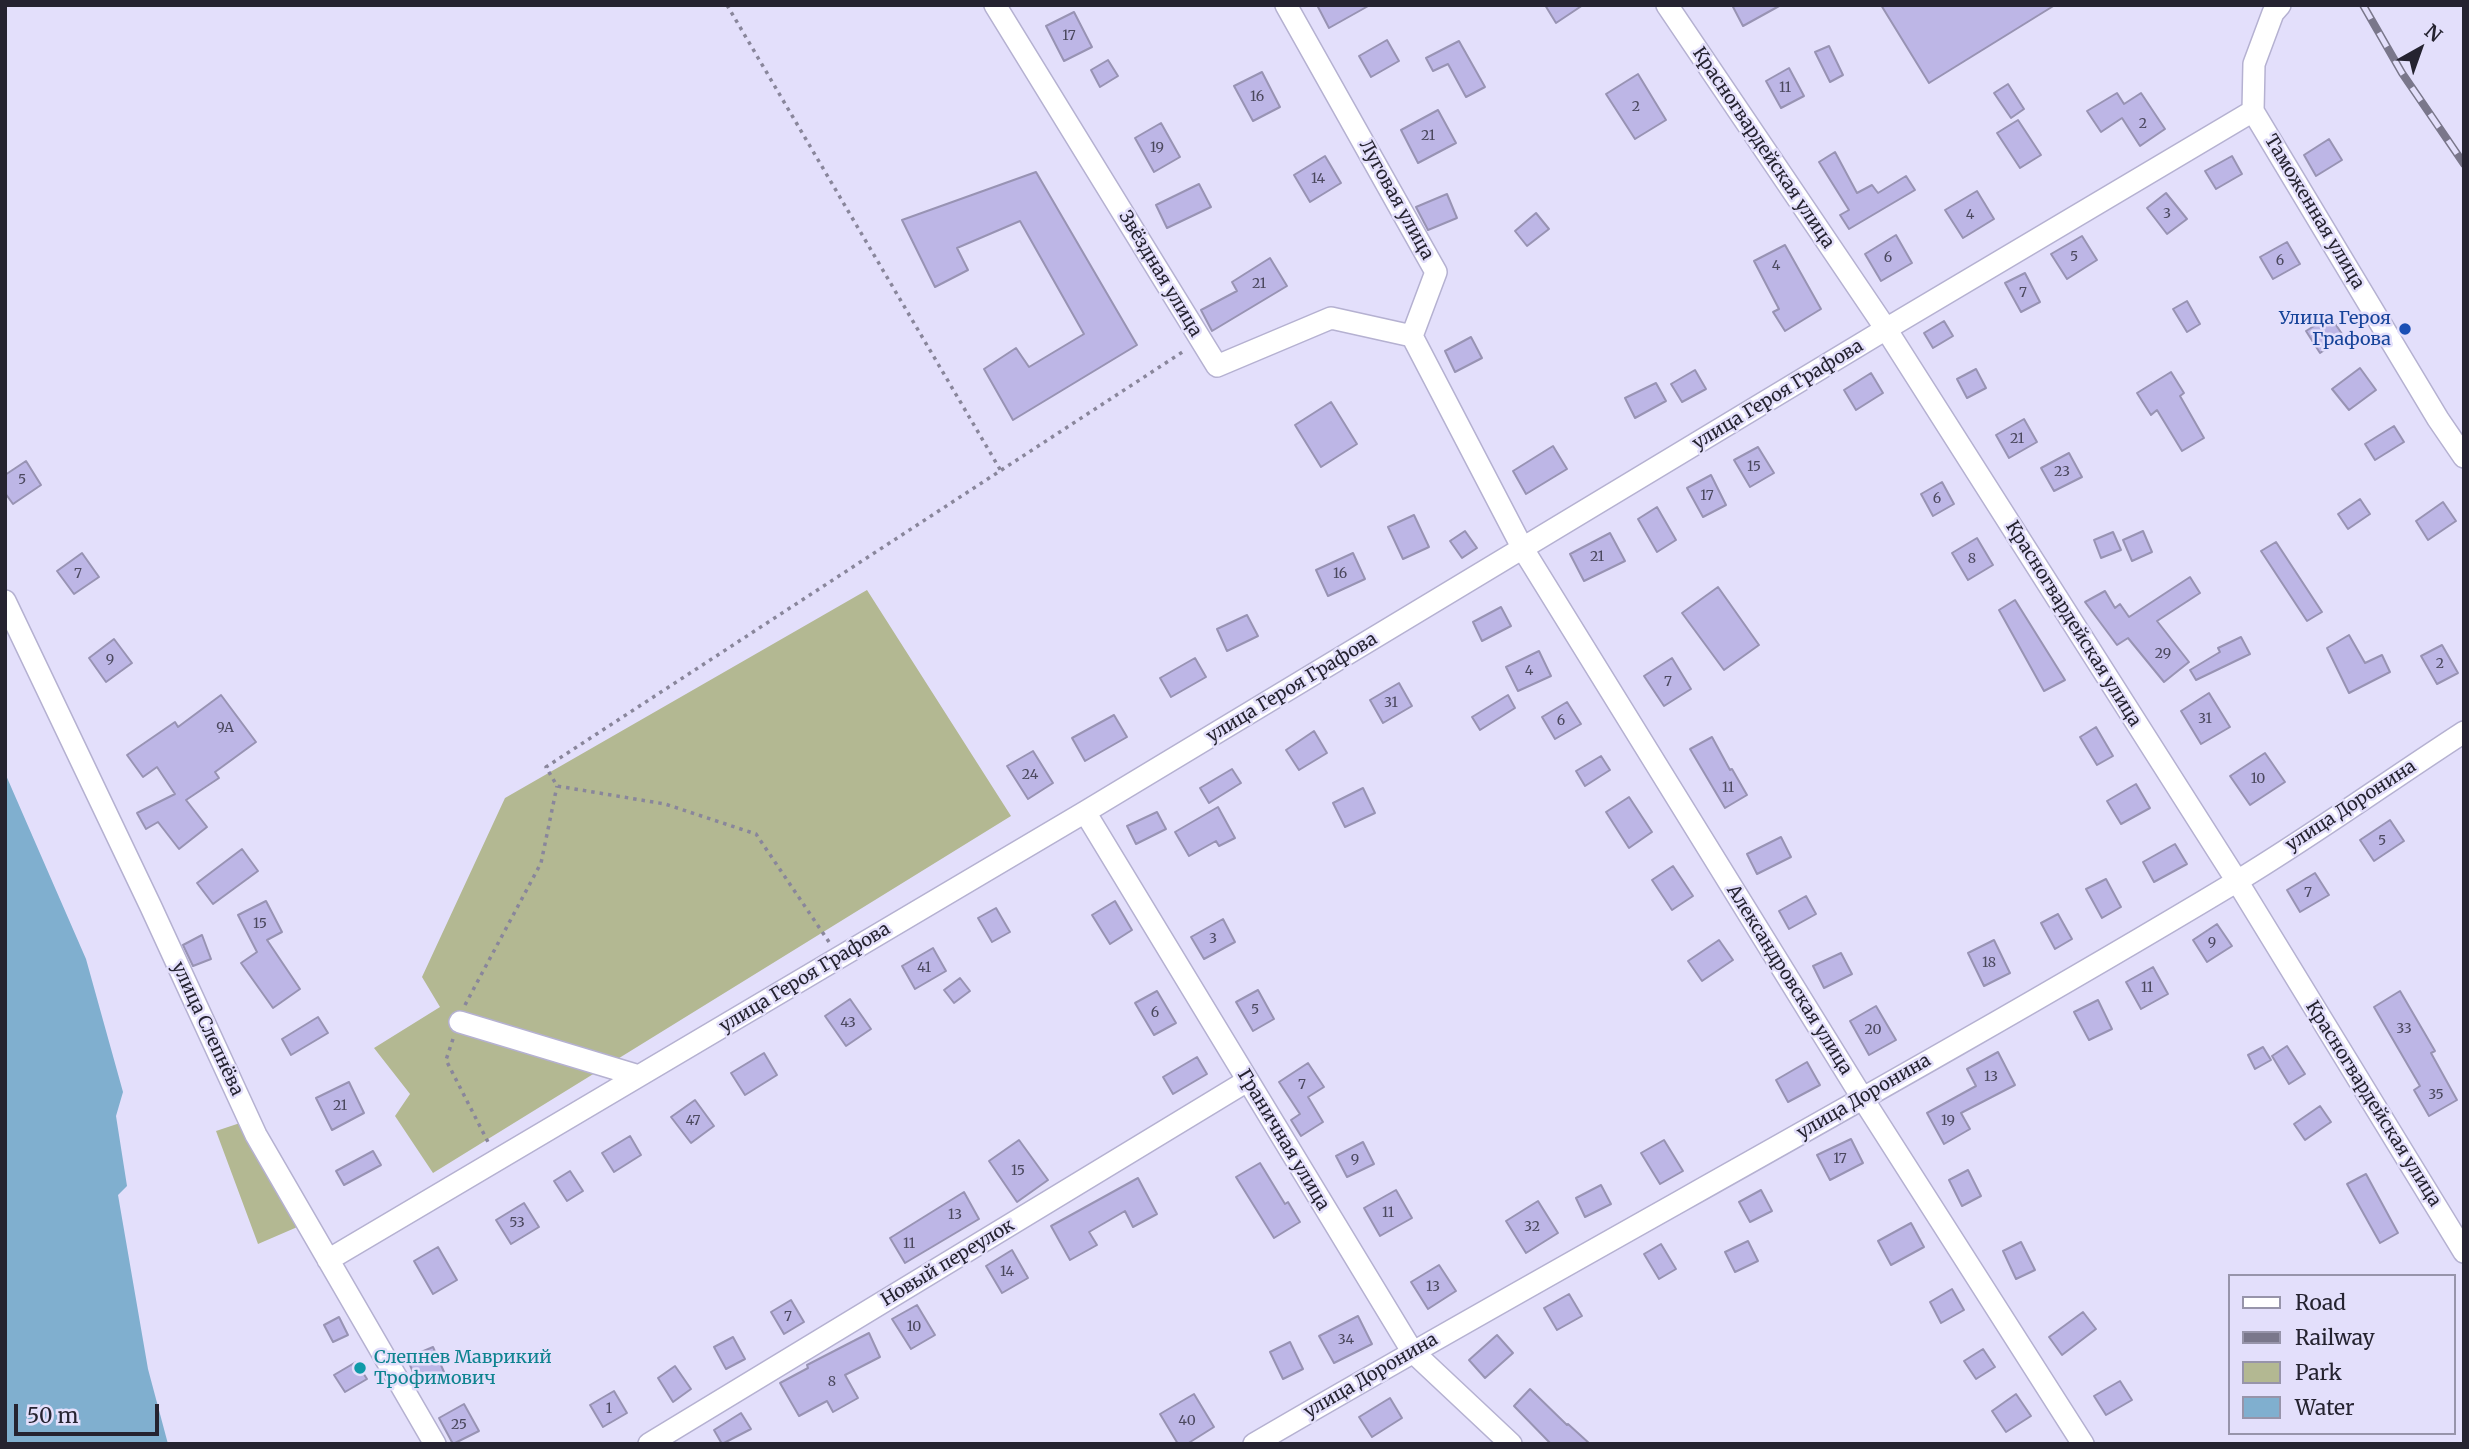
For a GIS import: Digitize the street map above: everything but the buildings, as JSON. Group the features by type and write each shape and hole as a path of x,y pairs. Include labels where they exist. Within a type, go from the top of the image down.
{"street":[{"name":"Звёздная улица","path":"995,5 1217,366 1331,318 1412,335"},
{"name":"Луговая улица","path":"1286,5 1436,272 1412,335"},
{"name":"Красногвардейская улица","path":"1667,5 1886,329 2236,881 2464,1252"},
{"path":"2253,111 2254,64 2273,13 2280,5"},
{"name":"улица Героя Графова","path":"328,1260 1085,812 2253,111"},
{"name":"Таможенная улица","path":"2253,111 2431,408 2464,457"},
{"path":"1412,335 1523,549"},
{"name":"Александровская улица","path":"1523,549 1863,1099 2082,1444"},
{"name":"улица Слепнёва","path":"5,601 256,1135 435,1444"},
{"name":"улица Доронина","path":"1254,1444 1412,1352 1863,1099 2236,881 2464,732"},
{"name":"Граничная улица","path":"1085,812 1412,1352 1511,1444"},
{"path":"460,1022 639,1076"},
{"name":"Новый переулок","path":"649,1444 1247,1082"}],"path":[{"path":"727,5 1001,471"},
{"path":"496,1161 484,1132 446,1060 466,1003 541,863 557,786 546,767 1201,341"},
{"path":"557,786 665,804 756,834 839,958"}],"green space":[{"path":"867,590 1011,816 433,1173 395,1116 410,1094 374,1048 440,1007 422,977 505,798"},
{"path":"249,1120 302,1225 258,1244 216,1131"}],"water":[{"path":"5,773 86,959 123,1092 116,1116 127,1186 118,1195 148,1369 168,1444 5,1444"}],"railway":[{"path":"2363,5 2402,73 2464,164"}],"place":[{"name":"Улица Героя Графова","path":"2405,329"},
{"name":"Слепнев Маврикий Трофимович","path":"360,1368"}]}
